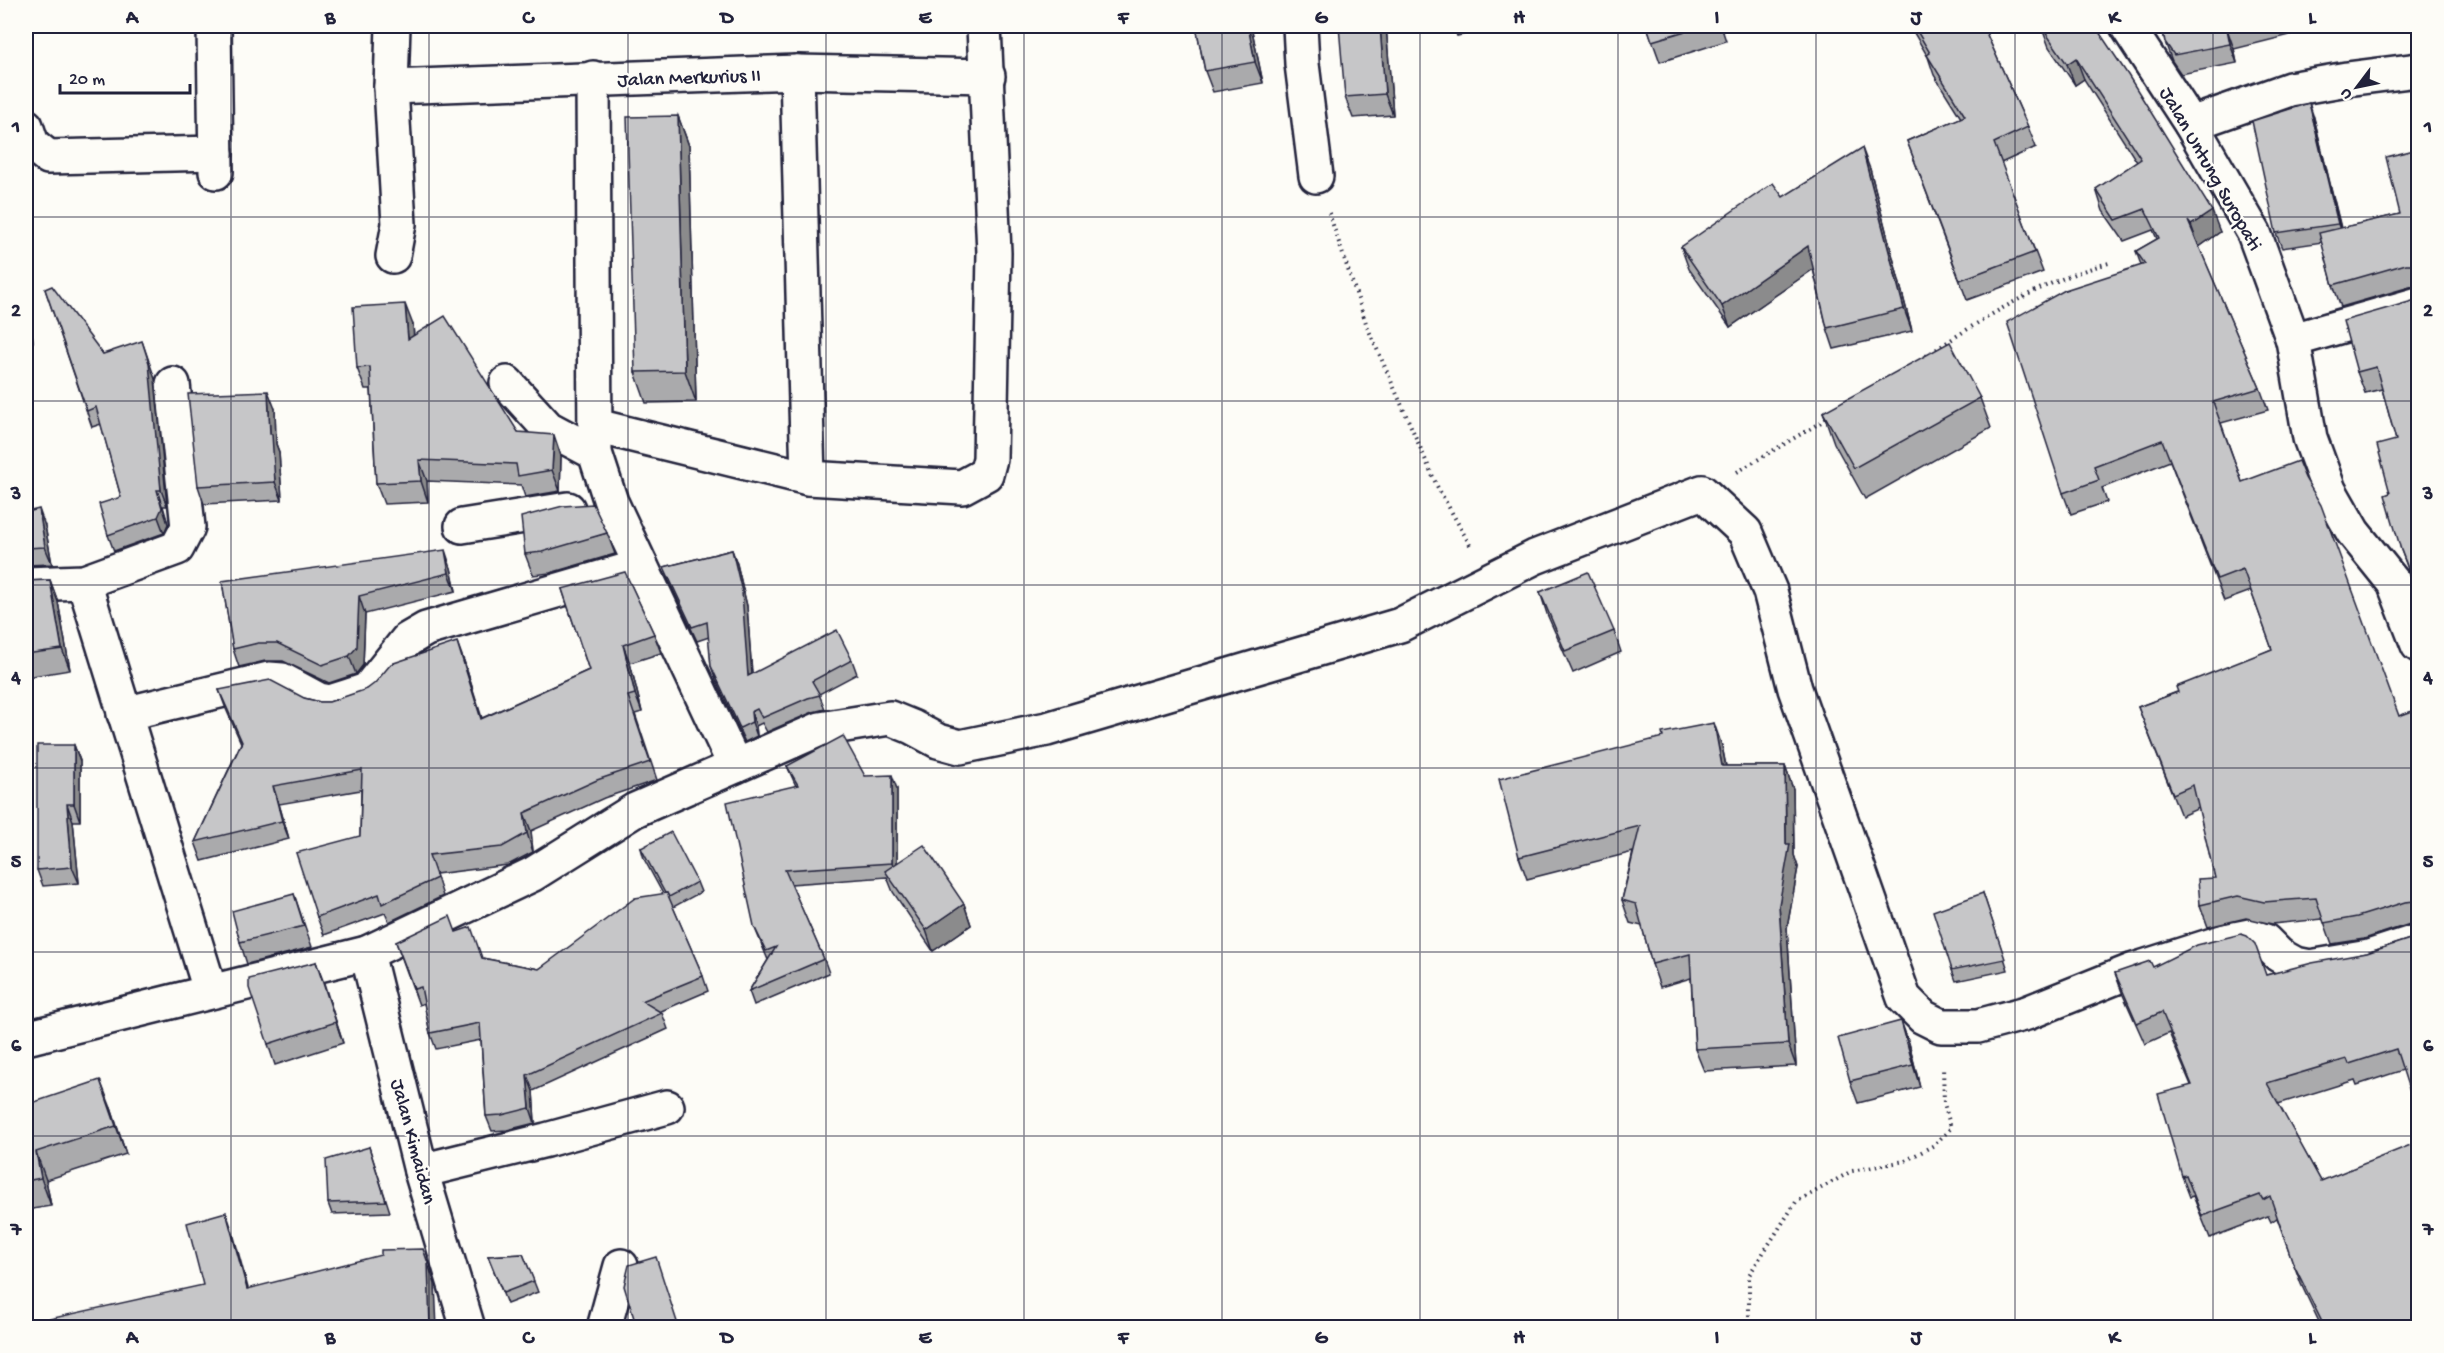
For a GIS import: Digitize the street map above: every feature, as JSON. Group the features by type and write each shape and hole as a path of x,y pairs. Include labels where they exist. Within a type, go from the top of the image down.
{"street":[{"path":"26,126 32,144 48,157 216,162 214,26"},
{"path":"393,26 391,87 399,224 393,256"},
{"path":"507,383 548,428 596,440 808,478 962,487 986,474 990,459 994,253 984,26"},
{"path":"1300,26 1302,64 1316,176"},
{"name":"Jalan Untung Suropati","path":"2127,26 2191,124 2254,233 2293,339 2310,438 2329,490 2353,532 2394,583 2418,645"},
{"path":"2191,124 2290,89 2418,70"},
{"path":"797,72 808,478"},
{"name":"Jalan Merkurius II","path":"391,87 797,72 988,76"},
{"path":"593,78 596,440 611,502 735,766"},
{"path":"2293,339 2418,304"},
{"path":"26,584 84,582 177,548 188,527 173,384"},
{"path":"26,1038 210,990 367,953 533,874 635,810 820,729 890,718 938,741 960,747 1047,729 1400,625 1535,557 1702,492 1745,532 1770,591 1795,689 1904,998 1923,1017 1941,1026 1978,1026 2027,1013 2134,970 2225,941 2250,936 2265,941 2279,956 2295,964 2310,967 2369,957 2418,941"},
{"path":"462,526 611,502"},
{"path":"124,714 269,679 282,680 319,700 330,702 367,690 407,640 426,629 641,566"},
{"path":"84,582 210,990"},
{"name":"Jalan Kimaidan","path":"367,953 421,1171 468,1328"},
{"path":"421,1171 667,1107"},
{"path":"604,1328 621,1266"}],"path":[{"path":"1316,176 1367,326 1437,486 1489,580"},
{"path":"1922,359 2023,295 2077,272 2109,263"},
{"path":"1702,492 1837,413"},
{"path":"1749,1328 1749,1275 1796,1202 1851,1172 1905,1161 1934,1145 1951,1128 1944,1104 1941,1026"}],"building":[{"path":"1196,26 1248,26 1255,62 1205,71"},
{"path":"1339,26 1380,26 1385,94 1345,97"},
{"path":"1647,26 1702,26 1652,41"},
{"path":"1914,26 1983,26 2028,127 1994,143 2035,252 1960,280 1907,141 1965,116 1927,55 1930,53"},
{"path":"2041,26 2095,26 2212,211 2191,225 2188,221 2260,388 2213,402 2242,482 2298,461 2321,505 2399,716 2418,709 2418,903 2405,902 2357,917 2324,923 2316,898 2264,902 2238,896 2200,905 2198,879 2215,878 2193,785 2173,794 2138,707 2178,692 2176,687 2272,649 2243,569 2217,579 2162,440 2094,466 2099,480 2063,493 2007,322 2065,290 2145,264 2136,251 2159,238 2145,209 2116,220 2096,189 2141,159 2076,58 2067,64"},
{"path":"2162,26 2243,26 2227,29 2230,44 2174,55 2165,42"},
{"path":"2309,103 2338,224 2276,233 2252,121"},
{"path":"678,116 685,371 635,372 627,117"},
{"path":"1862,148 1904,309 1827,328 1808,246 1722,306 1681,247 1773,183 1783,197"},
{"path":"2418,149 2418,266 2406,264 2333,285 2319,233 2400,214 2386,157"},
{"path":"52,286 103,354 142,341 149,363 161,490 157,490 162,508 158,517 108,535 99,504 121,497 96,407 87,411 45,289"},
{"path":"2418,298 2418,594 2401,550 2385,495 2390,493 2377,445 2396,440 2376,367 2357,372 2343,321"},
{"path":"405,304 408,339 445,316 518,432 554,435 552,470 518,476 516,464 419,460 421,481 376,483 370,367 357,368 353,307"},
{"path":"1950,342 1980,398 1854,468 1823,412"},
{"path":"268,391 275,482 198,486 188,394"},
{"path":"26,496 31,511 39,509 45,547 26,548"},
{"path":"593,504 607,533 542,552 525,554 521,517 563,506"},
{"path":"445,550 449,573 359,596 357,647 349,656 322,665 277,643 258,643 233,649 222,581"},
{"path":"732,550 742,592 748,676 837,630 852,660 812,681 820,695 762,718 757,709 751,712 752,722 740,728 711,666 707,622 692,627 664,567"},
{"path":"625,572 654,634 623,645 635,694 628,696 650,762 597,780 524,813 527,833 502,847 429,855 437,878 382,904 379,894 317,917 296,853 360,836 362,770 273,786 282,821 195,842 242,742 219,690 270,680 304,698 329,702 367,689 391,664 457,642 481,719 589,670 562,589"},
{"path":"1588,572 1614,631 1565,651 1540,592"},
{"path":"50,580 62,649 26,654 26,581"},
{"path":"1714,723 1722,766 1785,766 1786,844 1790,844 1779,905 1788,1044 1695,1049 1690,954 1652,964 1636,904 1622,900 1640,826 1519,857 1499,779 1663,737 1662,733"},
{"path":"843,736 865,776 892,775 892,863 785,870 824,959 749,991 776,947 766,951 754,926 727,802 798,785 787,766"},
{"path":"37,745 74,745 74,804 67,804 72,867 37,870"},
{"path":"671,832 697,882 669,897 641,848"},
{"path":"924,845 964,904 926,930 885,871"},
{"path":"667,893 703,976 642,1001 662,1013 527,1075 530,1108 502,1115 486,1116 480,1023 430,1033 421,987 414,989 396,942 450,916 456,932 471,927 482,958 539,969 635,898"},
{"path":"1983,893 2005,959 1952,970 1933,911"},
{"path":"294,894 304,926 240,942 232,911"},
{"path":"2241,934 2247,936 2255,944 2266,975 2312,963 2367,953 2418,936 2418,1117 2396,1049 2349,1064 2347,1059 2267,1083 2321,1181 2413,1144 2418,1156 2418,1192 2415,1194 2418,1206 2418,1318 2391,1328 2325,1328 2293,1263 2270,1196 2263,1200 2260,1195 2202,1216 2186,1175 2182,1176 2158,1094 2192,1085 2162,1012 2137,1023 2115,973 2150,961 2153,967 2197,945"},
{"path":"316,962 336,1022 268,1044 249,988 249,979"},
{"path":"1901,1021 1913,1065 1850,1081 1838,1038"},
{"path":"100,1080 116,1126 36,1152 41,1178 26,1181 26,1105"},
{"path":"369,1147 386,1201 328,1203 326,1160"},
{"path":"226,1212 247,1289 381,1255 381,1250 423,1249 428,1263 430,1328 32,1328 31,1323 203,1285 187,1223"},
{"path":"523,1254 534,1281 503,1293 488,1256"},
{"path":"656,1257 679,1328 637,1328 624,1286 629,1265"}]}
